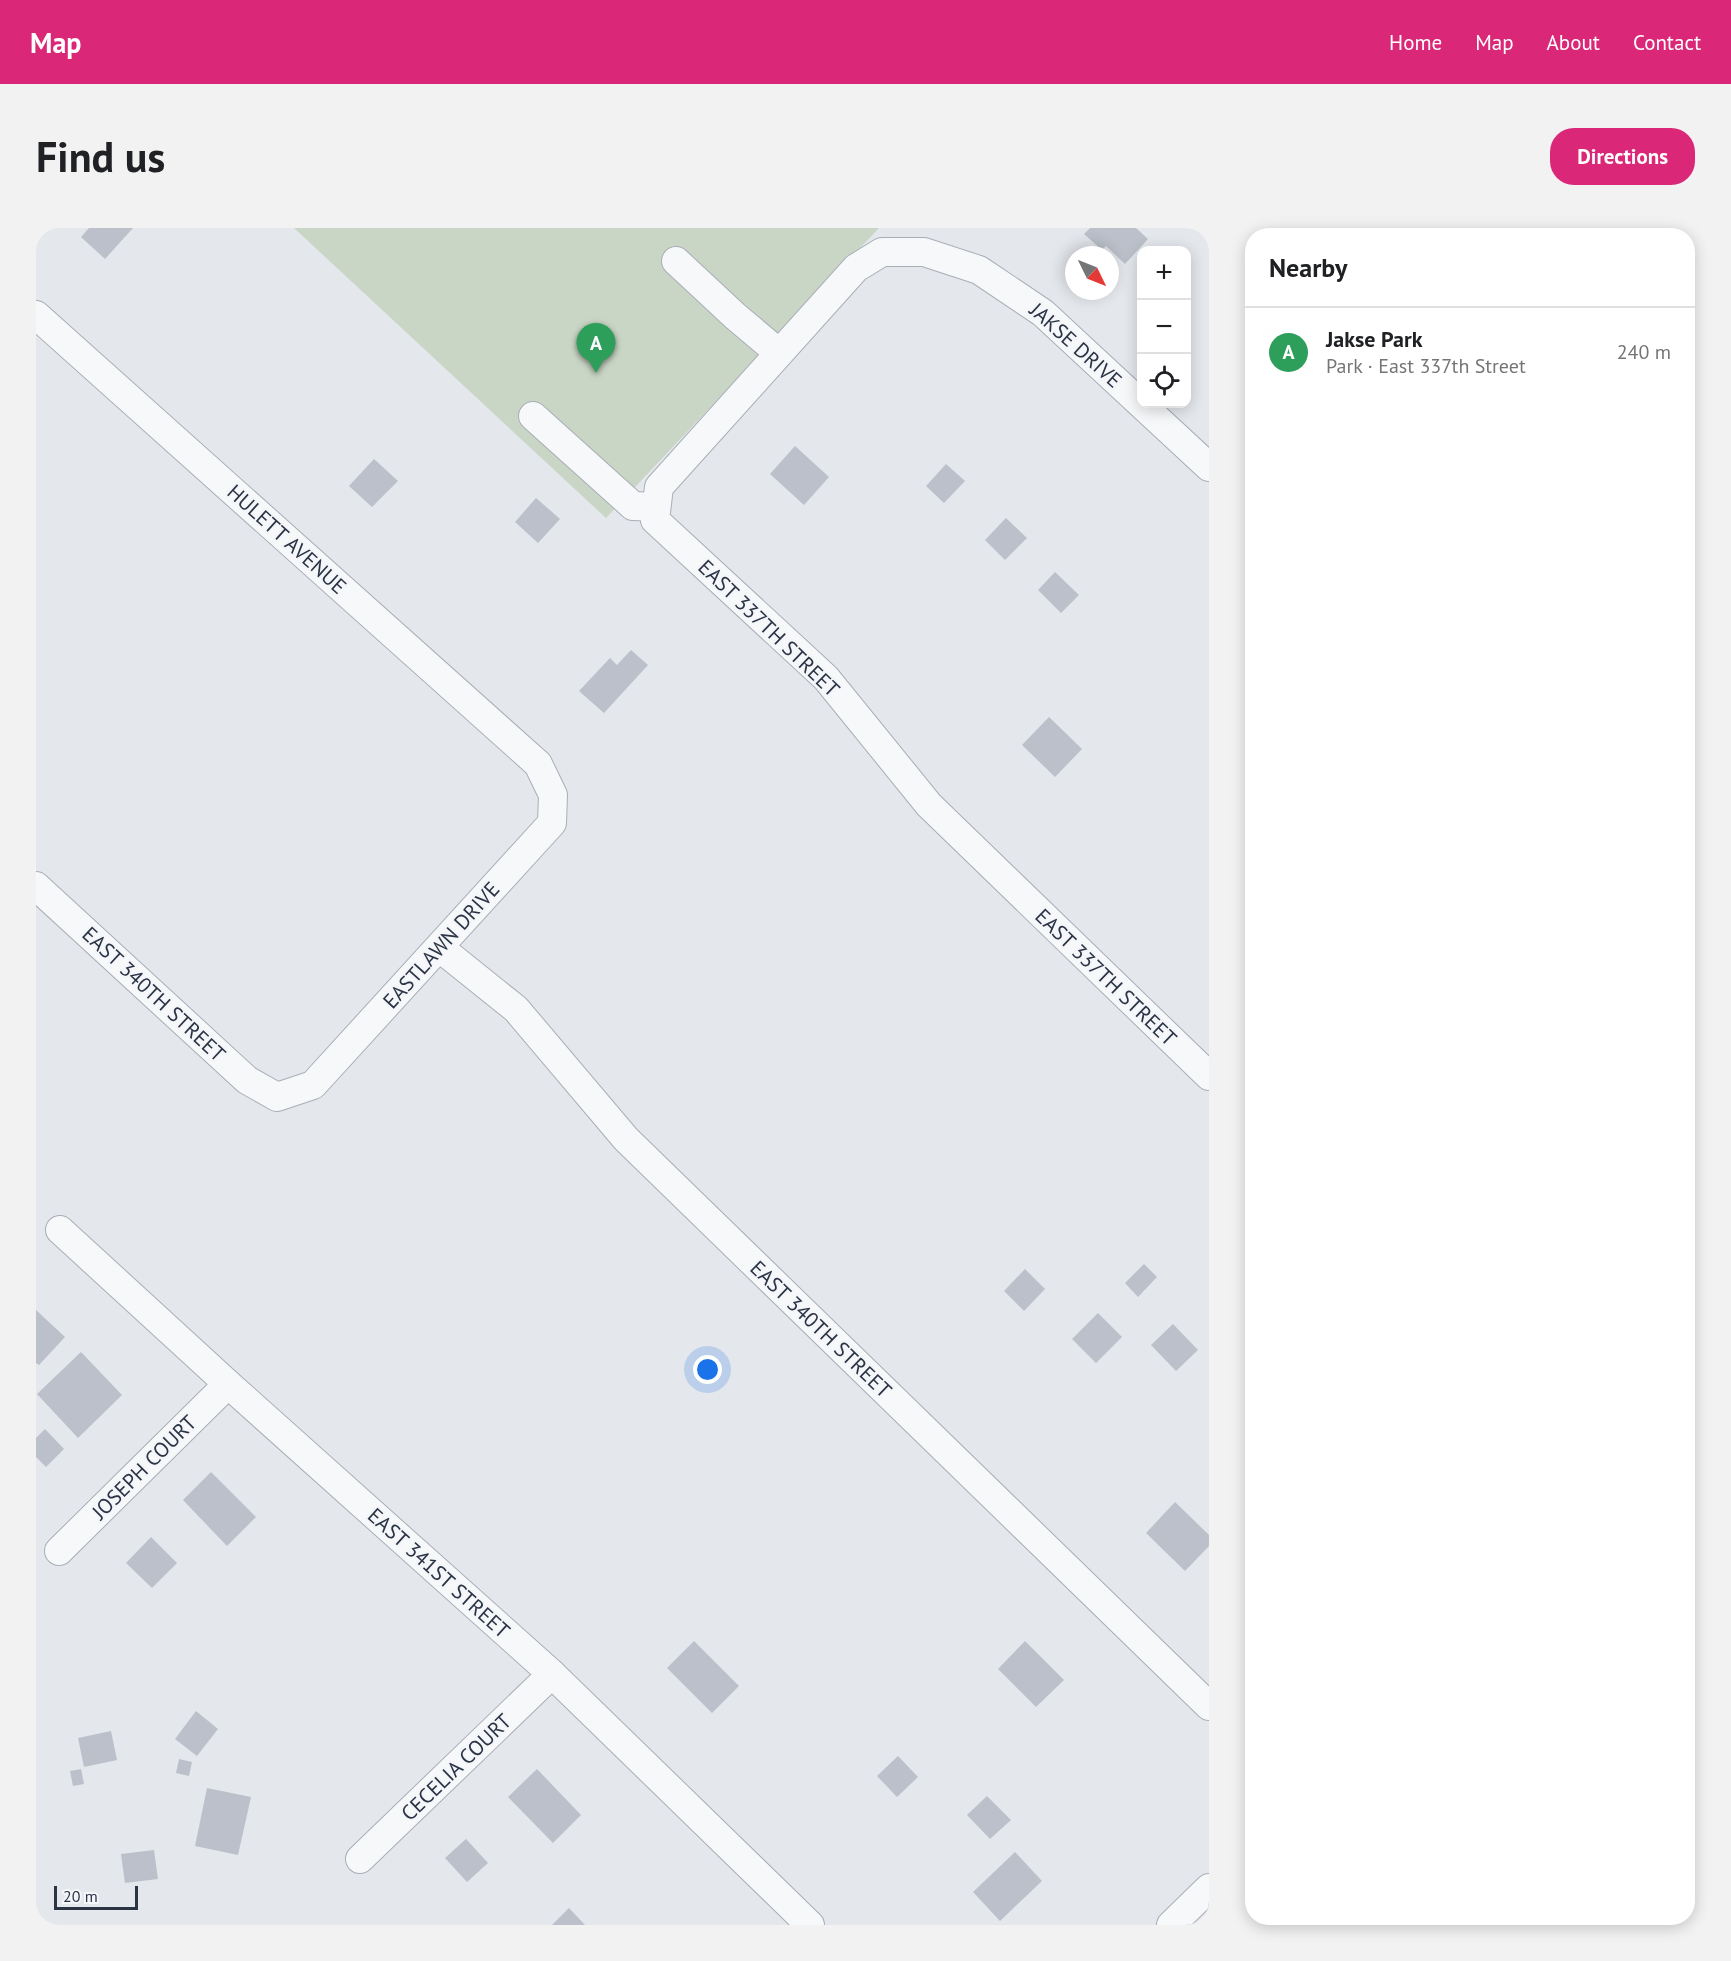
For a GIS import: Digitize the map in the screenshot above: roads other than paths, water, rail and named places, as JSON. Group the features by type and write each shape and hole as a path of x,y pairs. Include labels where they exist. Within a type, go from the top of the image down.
{"street":[{"name":"JAKSE DRIVE","path":"779,353 856,268 882,252 924,252 979,270 1043,313 1209,467"},
{"path":"533,416 633,506 656,507 659,487 779,353 676,261"},
{"name":"HULETT AVENUE","path":"36,315 538,764"},
{"name":"EAST 337TH STREET","path":"656,507 655,520 826,678 929,805 1209,1076"},
{"name":"EASTLAWN DRIVE","path":"277,1096 313,1085 552,823 553,795 538,764"},
{"name":"EAST 340TH STREET","path":"36,886 247,1080 277,1096"},
{"name":"EAST 340TH STREET","path":"440,948 516,1009 626,1139 1209,1706"},
{"name":"EAST 341ST STREET","path":"60,1230 552,1674 810,1925"},
{"name":"JOSEPH COURT","path":"59,1551 228,1384"},
{"name":"CECELIA COURT","path":"360,1859 552,1674"},
{"path":"1172,1925 1209,1888"}],"place":[{"name":"Jakse Park","path":"596,373"}]}
